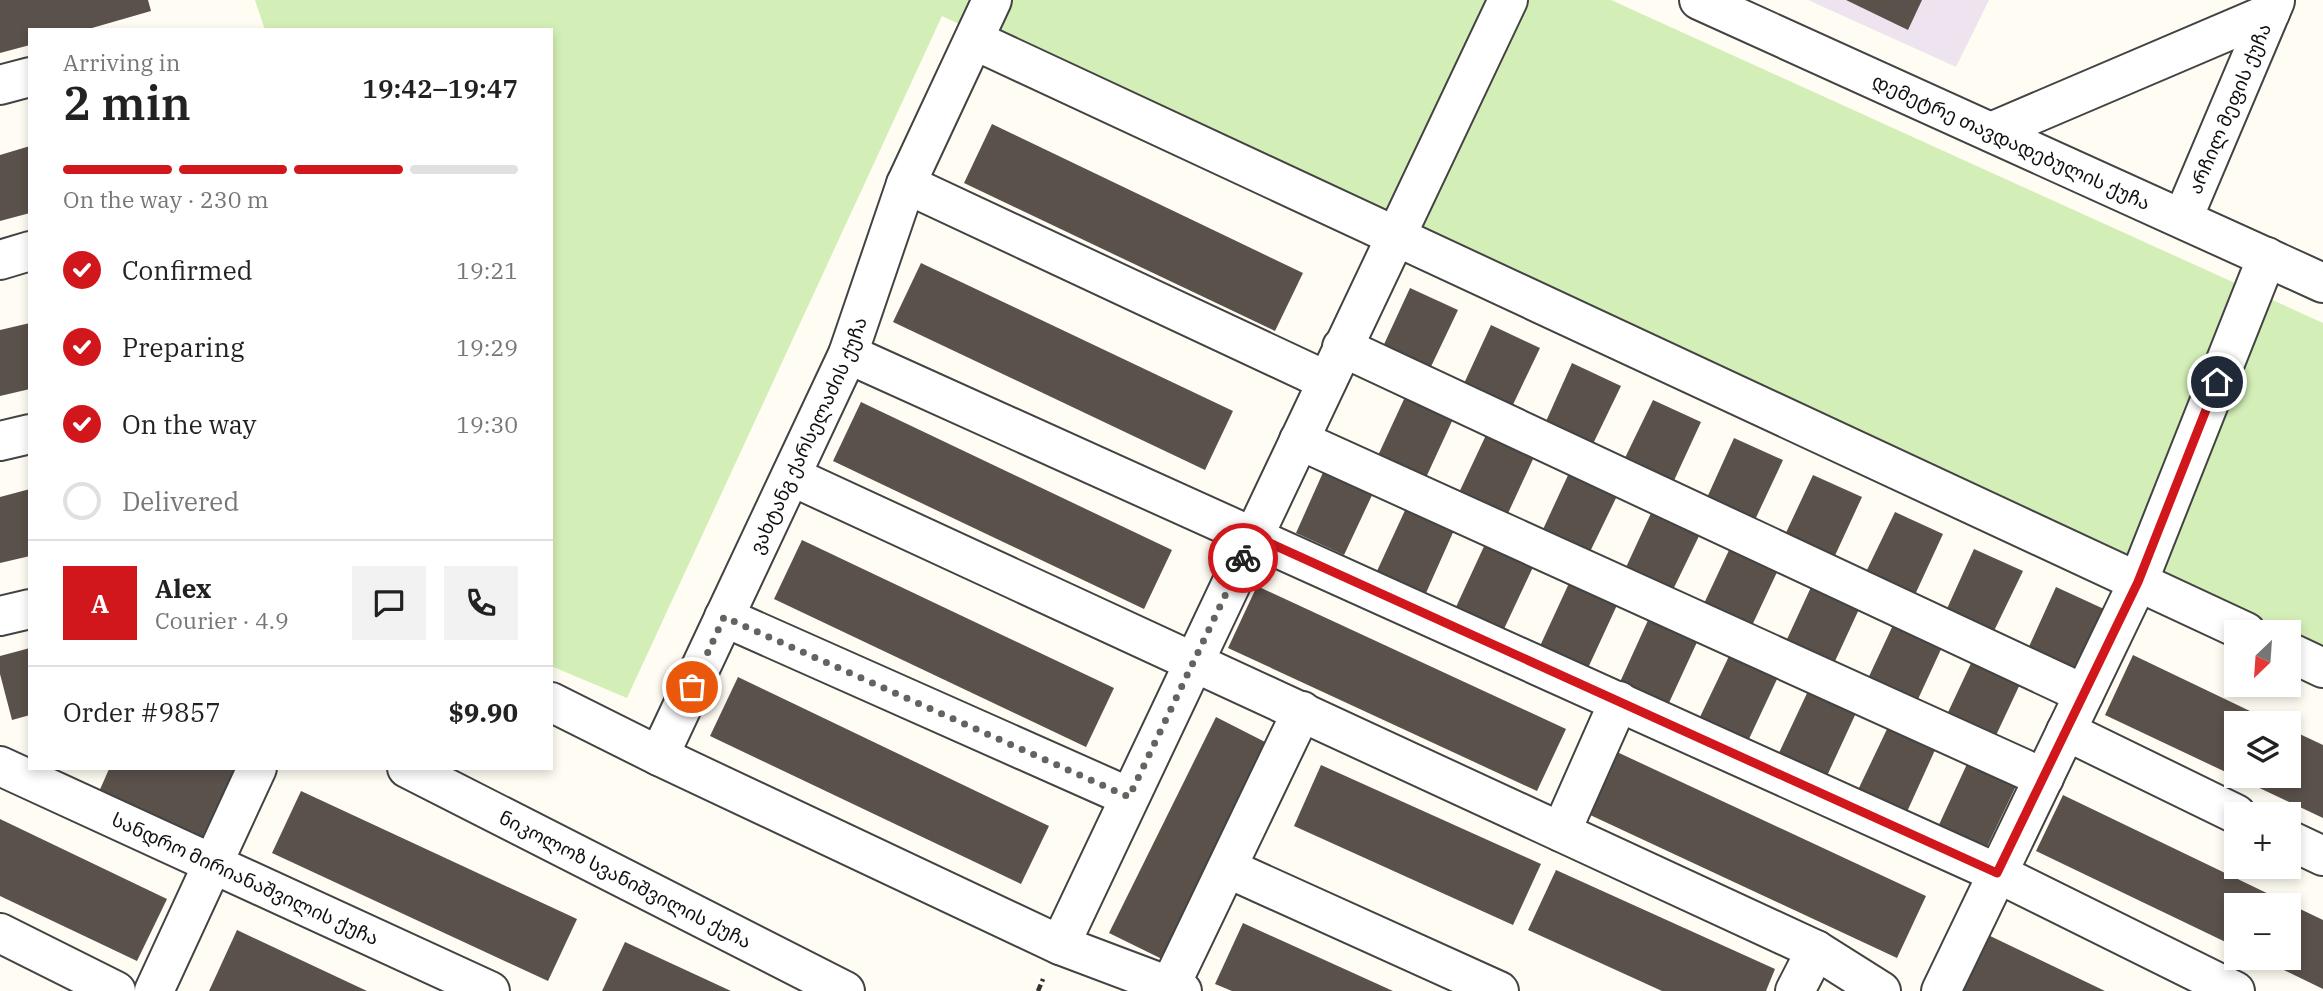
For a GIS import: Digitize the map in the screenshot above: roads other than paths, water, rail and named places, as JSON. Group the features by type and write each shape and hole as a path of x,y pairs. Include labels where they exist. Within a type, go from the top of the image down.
{"street":[{"name":"ვახტანგ ქარსელაძის ქუჩა","path":"659,756 848,354 906,184 992,0"},
{"path":"1060,944 1508,0"},
{"name":"დემეტრე თავდადებულის ქუჩა","path":"1699,0 2323,283"},
{"path":"1991,132 2273,6"},
{"name":"არჩილ მეფის ქუჩა","path":"2183,218 2273,6"},
{"path":"974,40 2224,622"},
{"path":"0,85 28,78"},
{"path":"906,184 1335,364 2084,694"},
{"path":"0,260 28,252"},
{"path":"1941,991 2138,582 2267,257"},
{"path":"848,354 1997,873 2235,991"},
{"path":"0,440 28,434"},
{"path":"1299,440 2044,778"},
{"path":"791,476 1816,950 1881,991"},
{"path":"0,616 28,609"},
{"path":"724,617 1129,797"},
{"path":"2301,658 2323,668"},
{"path":"1561,832 1619,701"},
{"path":"553,703 659,756 1060,944 1176,988 1227,868 1302,711"},
{"path":"2066,731 2224,808"},
{"path":"0,758 28,752"},
{"name":"სანდრო მირიანაშვილის ქუჩა","path":"0,766 490,991"},
{"path":"154,991 256,770"},
{"name":"ნიკოლოზ სვანიშვილის ქუჩა","path":"411,770 845,991"},
{"path":"2301,846 2323,856"},
{"path":"1227,868 1499,991"},
{"path":"0,933 116,991"},
{"path":"1795,991 1816,950"}]}
